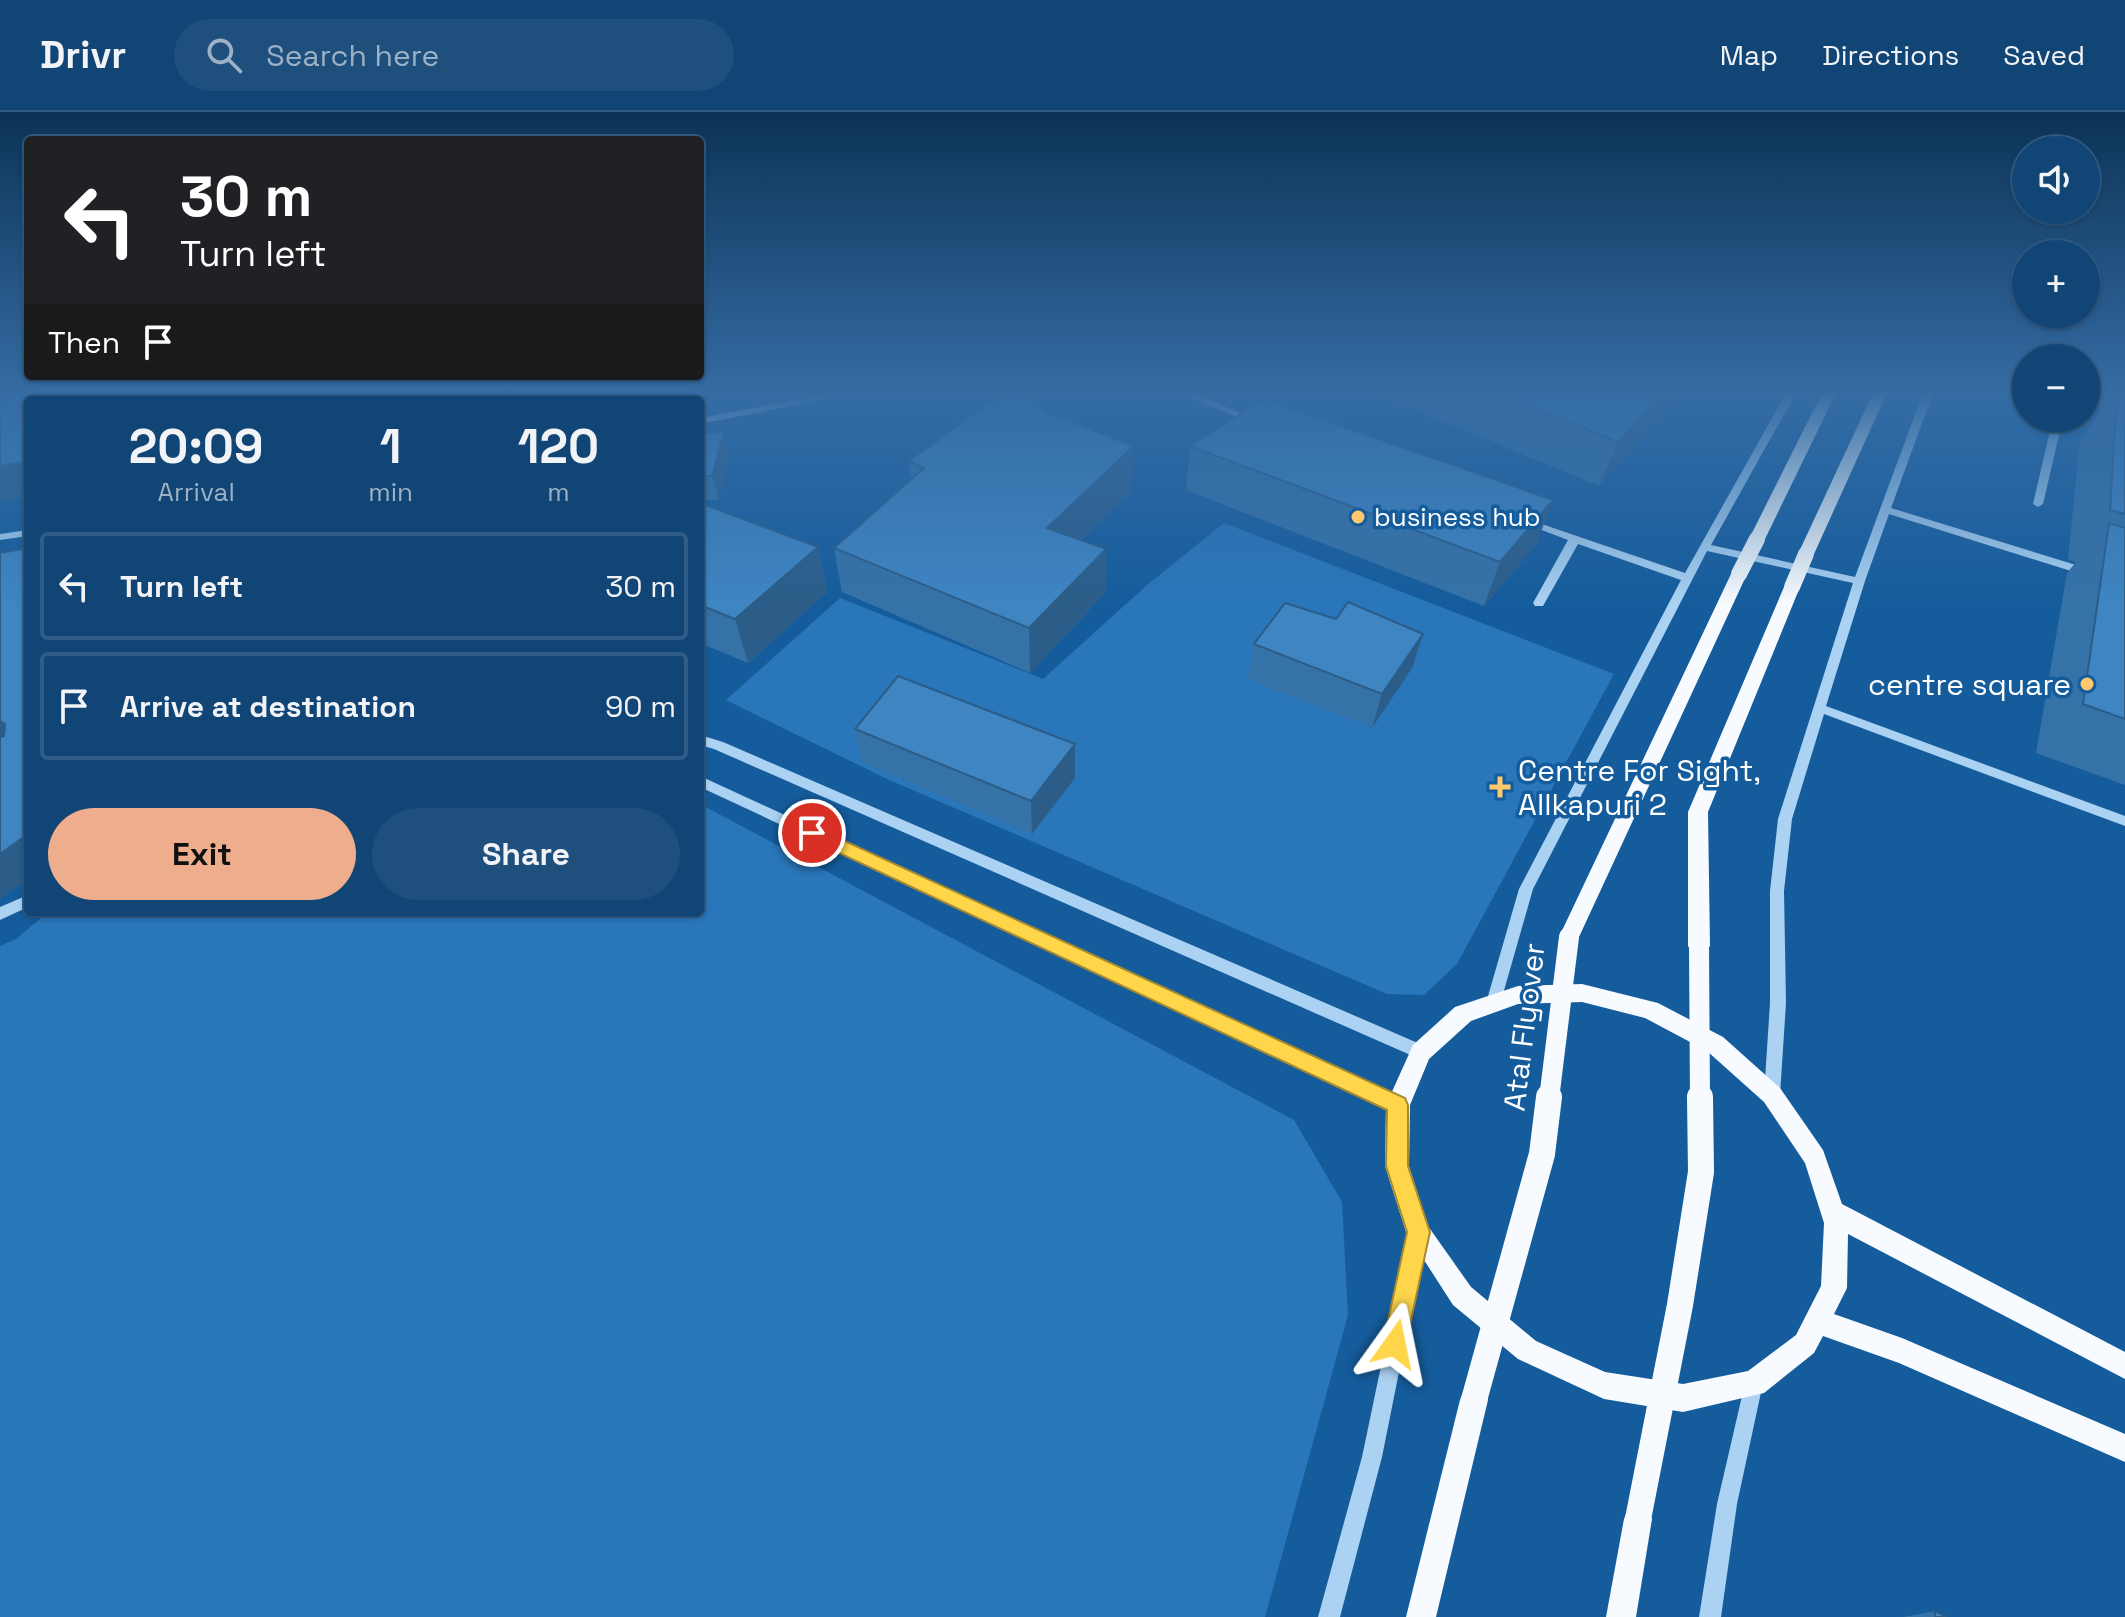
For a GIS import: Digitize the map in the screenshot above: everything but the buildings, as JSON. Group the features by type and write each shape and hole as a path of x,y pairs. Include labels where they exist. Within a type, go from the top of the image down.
{"main road":[{"name":"Atal Flyover","path":"1421,1617 1474,1400 1542,1154 1569,937 1730,591 1794,463"},
{"path":"1621,1617 1680,1305 1701,1172 1698,812 1846,463"},
{"path":"1582,993 1650,1010 1715,1044 1772,1095 1815,1158 1836,1223 1834,1288 1805,1344 1754,1383 1683,1398 1604,1385 1527,1350 1462,1296 1418,1232 1397,1166 1398,1105 1421,1052 1463,1014 1518,995 1582,993"},
{"path":"1832,1212 2125,1366"},
{"path":"1817,1321 1916,1357 2125,1448"}],"street":[{"path":"1494,1003 1526,889 1704,547 1751,463"},
{"path":"1772,1095 1778,1003 1777,891 1785,819 1859,581 1902,463"},
{"path":"2038,504 2047,463"},
{"path":"1885,509 2125,584"},
{"path":"1516,518 1688,578"},
{"path":"0,537 24,534"},
{"path":"1539,603 1574,540"},
{"path":"1704,547 1859,581"},
{"path":"1820,708 2125,821"},
{"path":"704,741 733,751 1421,1052"},
{"path":"704,783 1398,1105"},
{"path":"0,914 24,903"},
{"path":"1329,1617 1372,1457 1418,1232"},
{"path":"1710,1617 1727,1504 1754,1383"}],"shaded area":[{"path":"1224,523 1614,674 1457,964 1424,995 1387,994 887,779 726,700 840,598 1043,679 1147,585"},
{"path":"704,806 1294,1120 1342,1202 1348,1315 1265,1617 0,1617 0,946 16,939 43,916 704,916"}],"place":[{"name":"business hub","path":"1358,517"},
{"name":"centre square","path":"2087,684"},
{"name":"Centre For Sight, Allkapuri 2","path":"1500,787"}],"route":[{"path":"812,833 1398,1105 1397,1166 1418,1232 1395,1344"}]}
